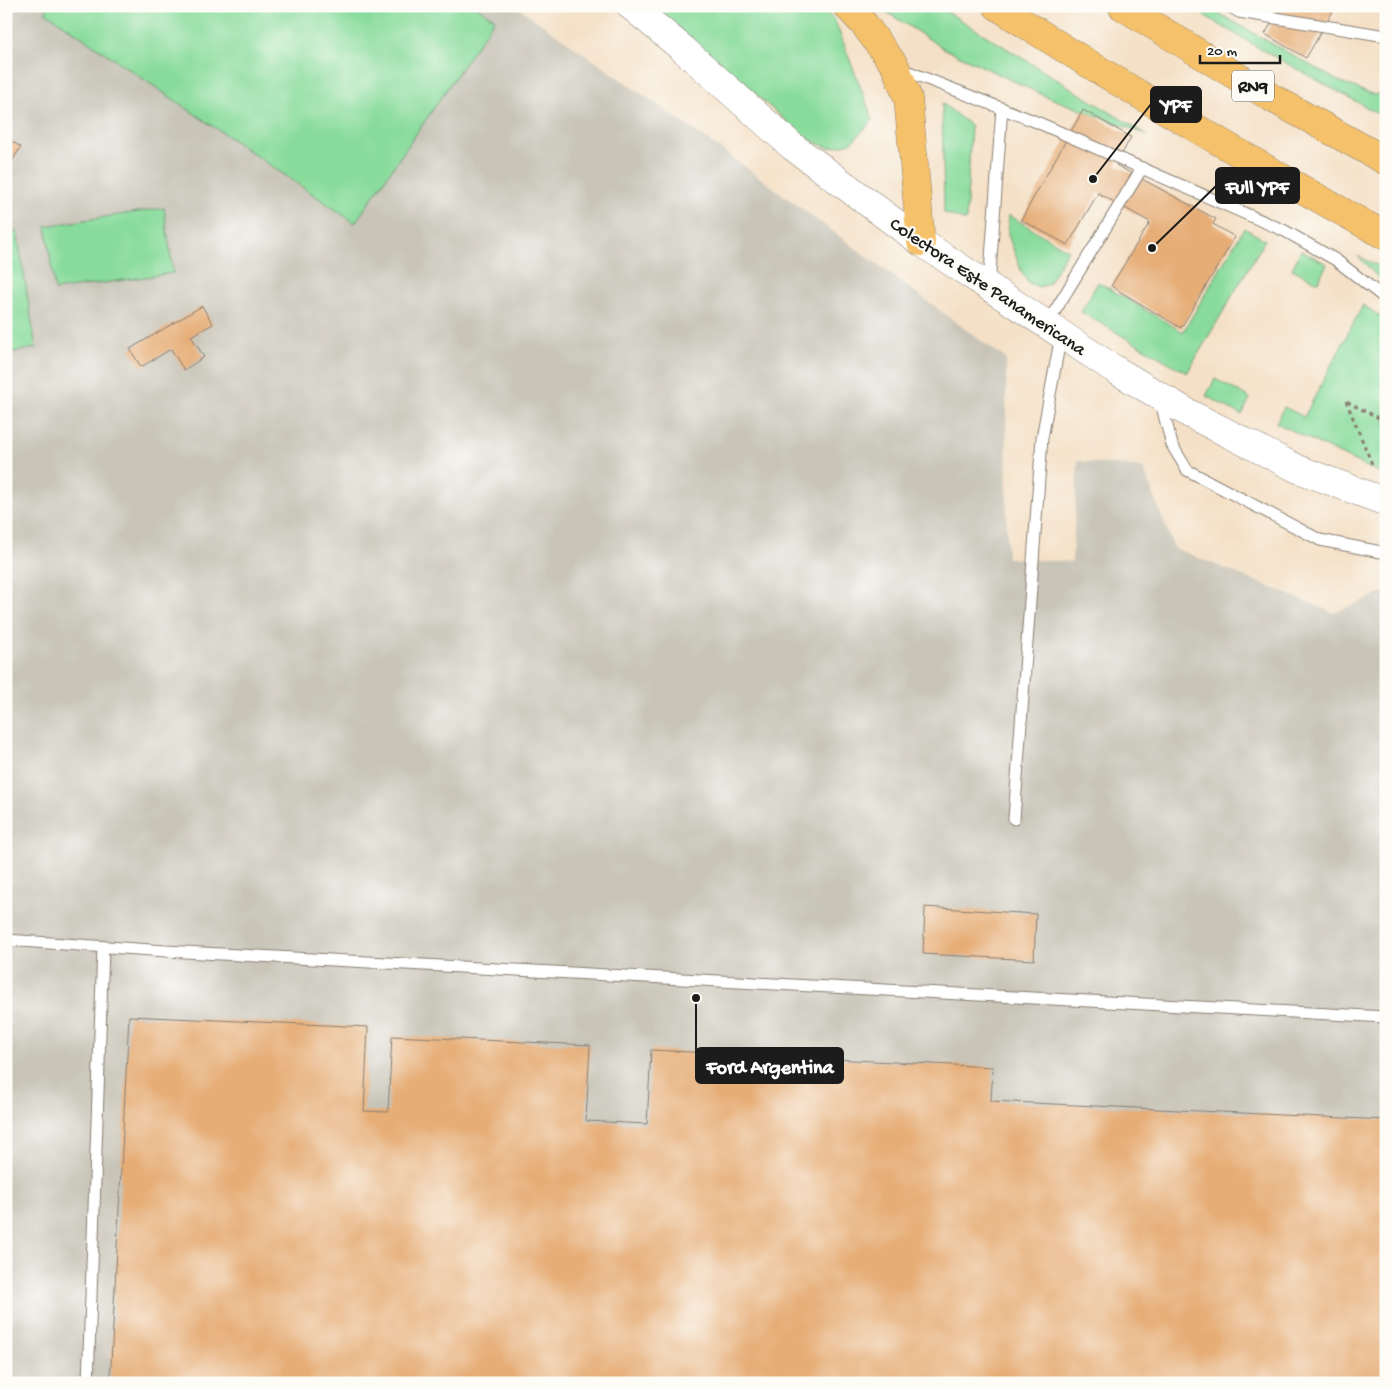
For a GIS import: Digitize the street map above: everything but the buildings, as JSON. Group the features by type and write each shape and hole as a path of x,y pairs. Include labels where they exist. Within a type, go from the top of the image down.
{"highway":[{"path":"846,6 864,24 895,66 908,98 921,242"},
{"path":"997,6 1241,156 1386,236"},
{"name":"RN9","path":"1122,6 1272,98 1386,161"}],"street":[{"name":"Colectora Este Panamericana","path":"631,6 683,49 792,146 921,242 1054,329 1190,414 1298,469 1386,502"}],"lane":[{"path":"1230,6 1238,12 1386,36"},
{"path":"895,66 1002,108 1285,232 1336,260 1386,299"},
{"path":"989,286 1002,108"},
{"path":"1014,819 1042,438 1054,329 1142,168"},
{"path":"1158,395 1172,445 1187,470 1320,540 1386,553"},
{"path":"6,940 103,947 1386,1017"},
{"path":"88,1383 103,947"}],"path":[{"path":"1372,464 1346,402 1386,421"},
{"path":"1379,418 1385,405"}],"shaded area":[{"path":"6,6 516,6 729,155 1006,359 1007,558 1072,562 1078,461 1143,468 1174,548 1334,613 1386,591 1386,1383 6,1383"}],"green space":[{"path":"49,6 476,6 495,19 355,223 45,12"},
{"path":"653,6 821,6 835,21 873,120 851,143 829,148 807,139"},
{"path":"877,6 938,6 1147,135 1045,96 943,48"},
{"path":"1188,6 1206,6 1338,81 1374,95 1385,92 1386,118 1257,47"},
{"path":"942,103 971,126 966,221 944,213"},
{"path":"164,208 173,273 55,290 46,226"},
{"path":"1008,215 1068,250 1048,284 1039,287 1029,283 1022,273 1008,235"},
{"path":"1244,228 1265,240 1187,373 1081,312 1098,282 1183,332"},
{"path":"17,231 36,348 6,353 6,232"},
{"path":"1301,250 1327,264 1318,282 1292,269"},
{"path":"1358,256 1386,270 1386,286 1384,284"},
{"path":"1363,305 1386,320 1386,474 1371,469 1276,423 1284,407 1304,417"},
{"path":"1215,379 1250,398 1242,415 1206,396"}],"place":[{"name":"YPF","path":"1093,179"},
{"name":"Full YPF","path":"1152,248"},
{"name":"Ford Argentina","path":"696,998"}]}
